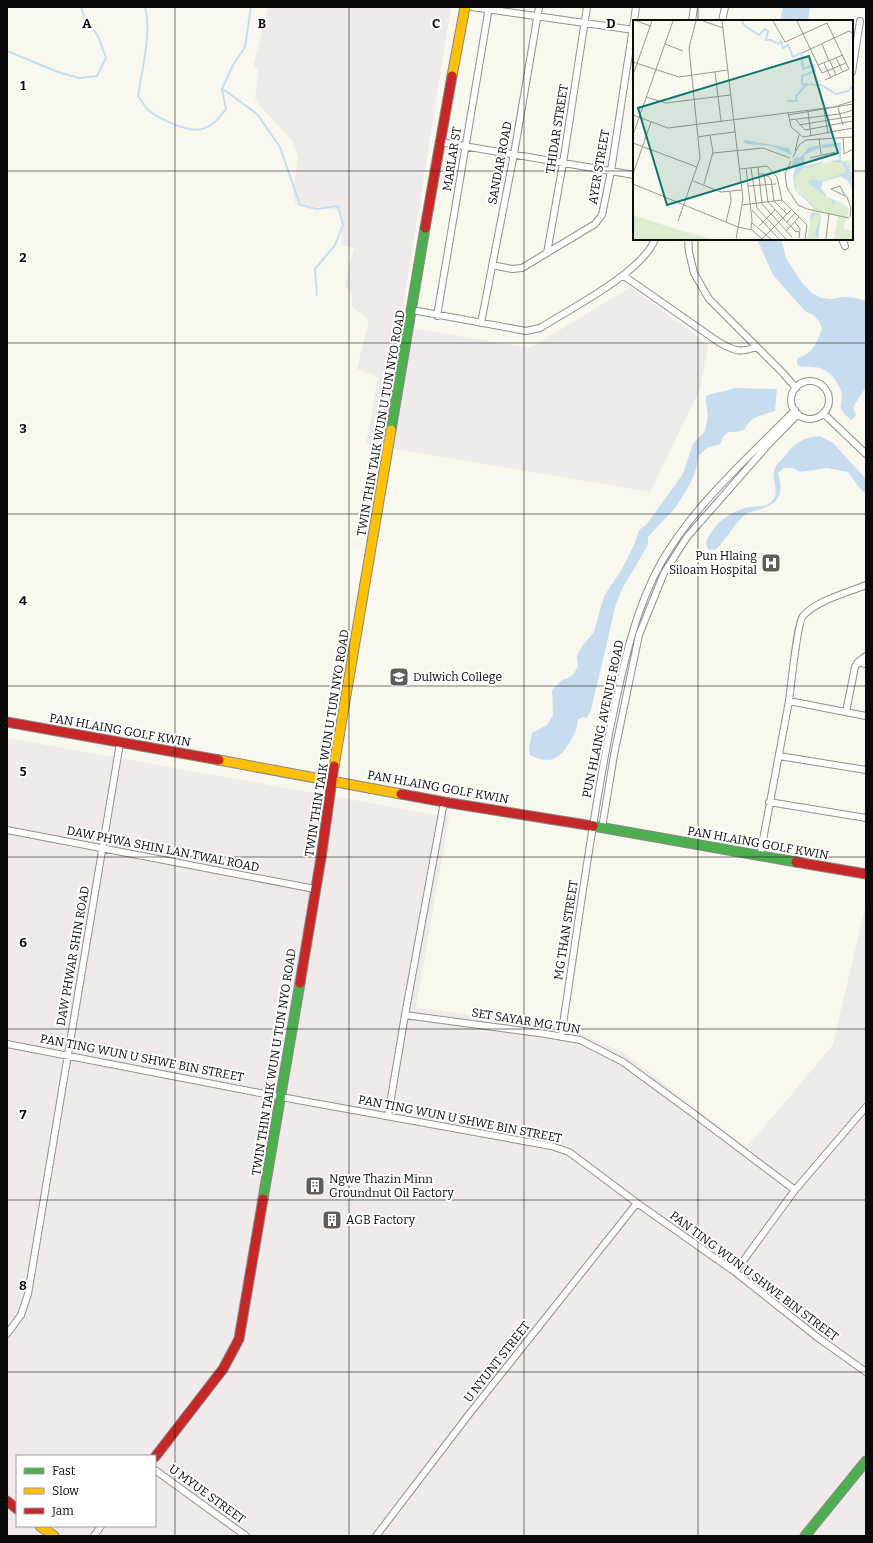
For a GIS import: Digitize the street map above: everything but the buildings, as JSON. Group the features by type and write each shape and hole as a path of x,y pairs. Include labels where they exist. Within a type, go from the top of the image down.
{"street":[{"name":"TWIN THIN TAIK WUN U TUN NYO ROAD","path":"156,1456 223,1369 239,1339 332,780 464,7"},
{"path":"472,7 489,8 633,30"},
{"name":"SANDAR ROAD","path":"481,323 514,154 539,7"},
{"name":"THIDAR STREET","path":"546,253 563,163 587,7"},
{"name":"AYER STREET","path":"634,20 636,7"},
{"path":"692,20 694,7"},
{"path":"722,20 725,7"},
{"name":"MARLAR ST","path":"438,316 489,8"},
{"path":"853,66 860,21"},
{"name":"AYER STREET","path":"492,265 512,269 522,268 595,224 602,215 611,171 633,30"},
{"path":"440,142 633,175"},
{"path":"412,310 526,331 540,328 624,276 642,259 653,246 655,240"},
{"path":"688,240 689,252 694,272 708,299 796,388"},
{"path":"842,240 845,246"},
{"path":"624,276 707,334 734,350 745,351 756,347"},
{"path":"812,381 822,385 826,390 829,399 825,411 817,417 810,418 804,417 797,412 792,399 793,392 796,388 804,382 812,381"},
{"name":"PUN HLAING AVENUE ROAD","path":"598,827 639,635 664,573 687,537 797,412"},
{"path":"823,413 866,454"},
{"path":"760,856 789,701 797,638 802,618 811,608 866,585"},
{"path":"846,712 855,667 858,662 866,656"},
{"path":"858,662 866,664"},
{"path":"789,701 866,716"},
{"name":"PAN HLAING GOLF KWIN","path":"7,722 332,780 444,802 598,827 866,874"},
{"name":"DAW PHWAR SHIN ROAD","path":"7,1334 21,1315 28,1294 120,743"},
{"path":"779,756 866,770"},
{"path":"388,1116 444,802"},
{"path":"769,802 866,818"},
{"name":"MG THAN STREET","path":"561,1037 598,827"},
{"name":"DAW PHWA SHIN LAN TWAL ROAD","path":"7,830 315,889"},
{"name":"SET SAYAR MG TUN","path":"405,1014 580,1040 623,1062 795,1190"},
{"name":"PAN TING WUN U SHWE BIN STREET","path":"7,1044 280,1097 551,1146 569,1152 736,1272 818,1337 866,1372"},
{"path":"736,1272 795,1190 866,1107"},
{"name":"U NYUNT STREET","path":"376,1536 470,1413 638,1203"},
{"path":"805,1536 866,1461"},
{"name":"U MYUE STREET","path":"156,1471 246,1536"},
{"path":"7,1501 16,1508"},
{"path":"41,1527 54,1536"},
{"path":"94,1536 101,1527"}],"shaded area":[{"path":"268,7 451,7 400,326 530,348 631,287 708,345 700,389 650,492 366,444 378,377 357,369 369,320 352,307 352,294 345,285 354,248 342,245 341,238 343,218 339,211 331,208 296,205 293,195 298,157 292,141 255,100 259,69 253,67"},
{"path":"7,738 449,817 416,1007 573,1031 624,1053 747,1147 833,1045 866,903 866,1536 7,1536"}],"water":[{"path":"783,7 810,7 808,20 780,20"},
{"path":"757,240 781,240 786,258 803,284 812,293 821,298 831,299 843,297 866,301 866,387 853,407 856,416 851,420 841,409 842,396 840,389 831,375 820,368 797,364 798,358 807,354 814,347 822,328 819,321 813,315 805,311 773,275"},
{"path":"734,388 777,389 775,411 750,421 745,429 736,432 728,432 723,437 720,444 707,448 699,455 691,482 676,507 648,537 648,545 622,589 616,604 591,710 587,718 582,717 578,720 576,730 570,742 559,756 546,760 530,755 529,747 532,733 547,725 553,715 552,690 562,680 572,676 578,667 577,656 582,646 594,632 604,596 622,569 634,545 639,530 646,525 683,474 693,444 705,431 708,417 706,396"},
{"path":"820,436 833,443 866,479 866,493 862,491 848,472 827,468 800,472 793,468 784,468 778,473 780,493 776,501 756,511 747,513 737,522 723,542 715,550 708,549 706,543 709,536 717,525 729,515 742,509 765,506 770,503 776,492 774,475 775,469 792,447 809,438"}],"waterway":[{"path":"7,51 58,72 79,78 97,76 106,58 98,36 84,17 81,7"},
{"path":"145,7 147,17 147,39 138,96 147,109 152,113 173,124 196,130 206,128 213,124 226,109 222,89 233,65 245,47 251,7"},
{"path":"223,89 257,114 280,147 300,205 317,209 338,206 343,225 335,245 315,269 317,295"}],"traffic: fast":[{"path":"391,430 425,228"},
{"path":"593,826 796,862"},
{"path":"263,1199 300,983"},
{"path":"805,1536 866,1461"}],"traffic: slow":[{"path":"452,76 465,7"},
{"path":"334,766 391,430"},
{"path":"219,760 401,794"},
{"path":"41,1527 54,1536"}],"traffic: jam":[{"path":"425,228 452,76"},
{"path":"7,722 219,760"},
{"path":"300,983 321,858 334,766"},
{"path":"401,794 593,826"},
{"path":"796,862 866,874"},
{"path":"156,1456 223,1369 239,1339 263,1199"},
{"path":"7,1501 16,1508"}],"place":[{"name":"Pun Hlaing Siloam Hospital","path":"771,563"},
{"name":"Dulwich College","path":"399,677"},
{"name":"Ngwe Thazin Minn Groundnut Oil Factory","path":"315,1186"},
{"name":"AGB Factory","path":"332,1220"}]}
